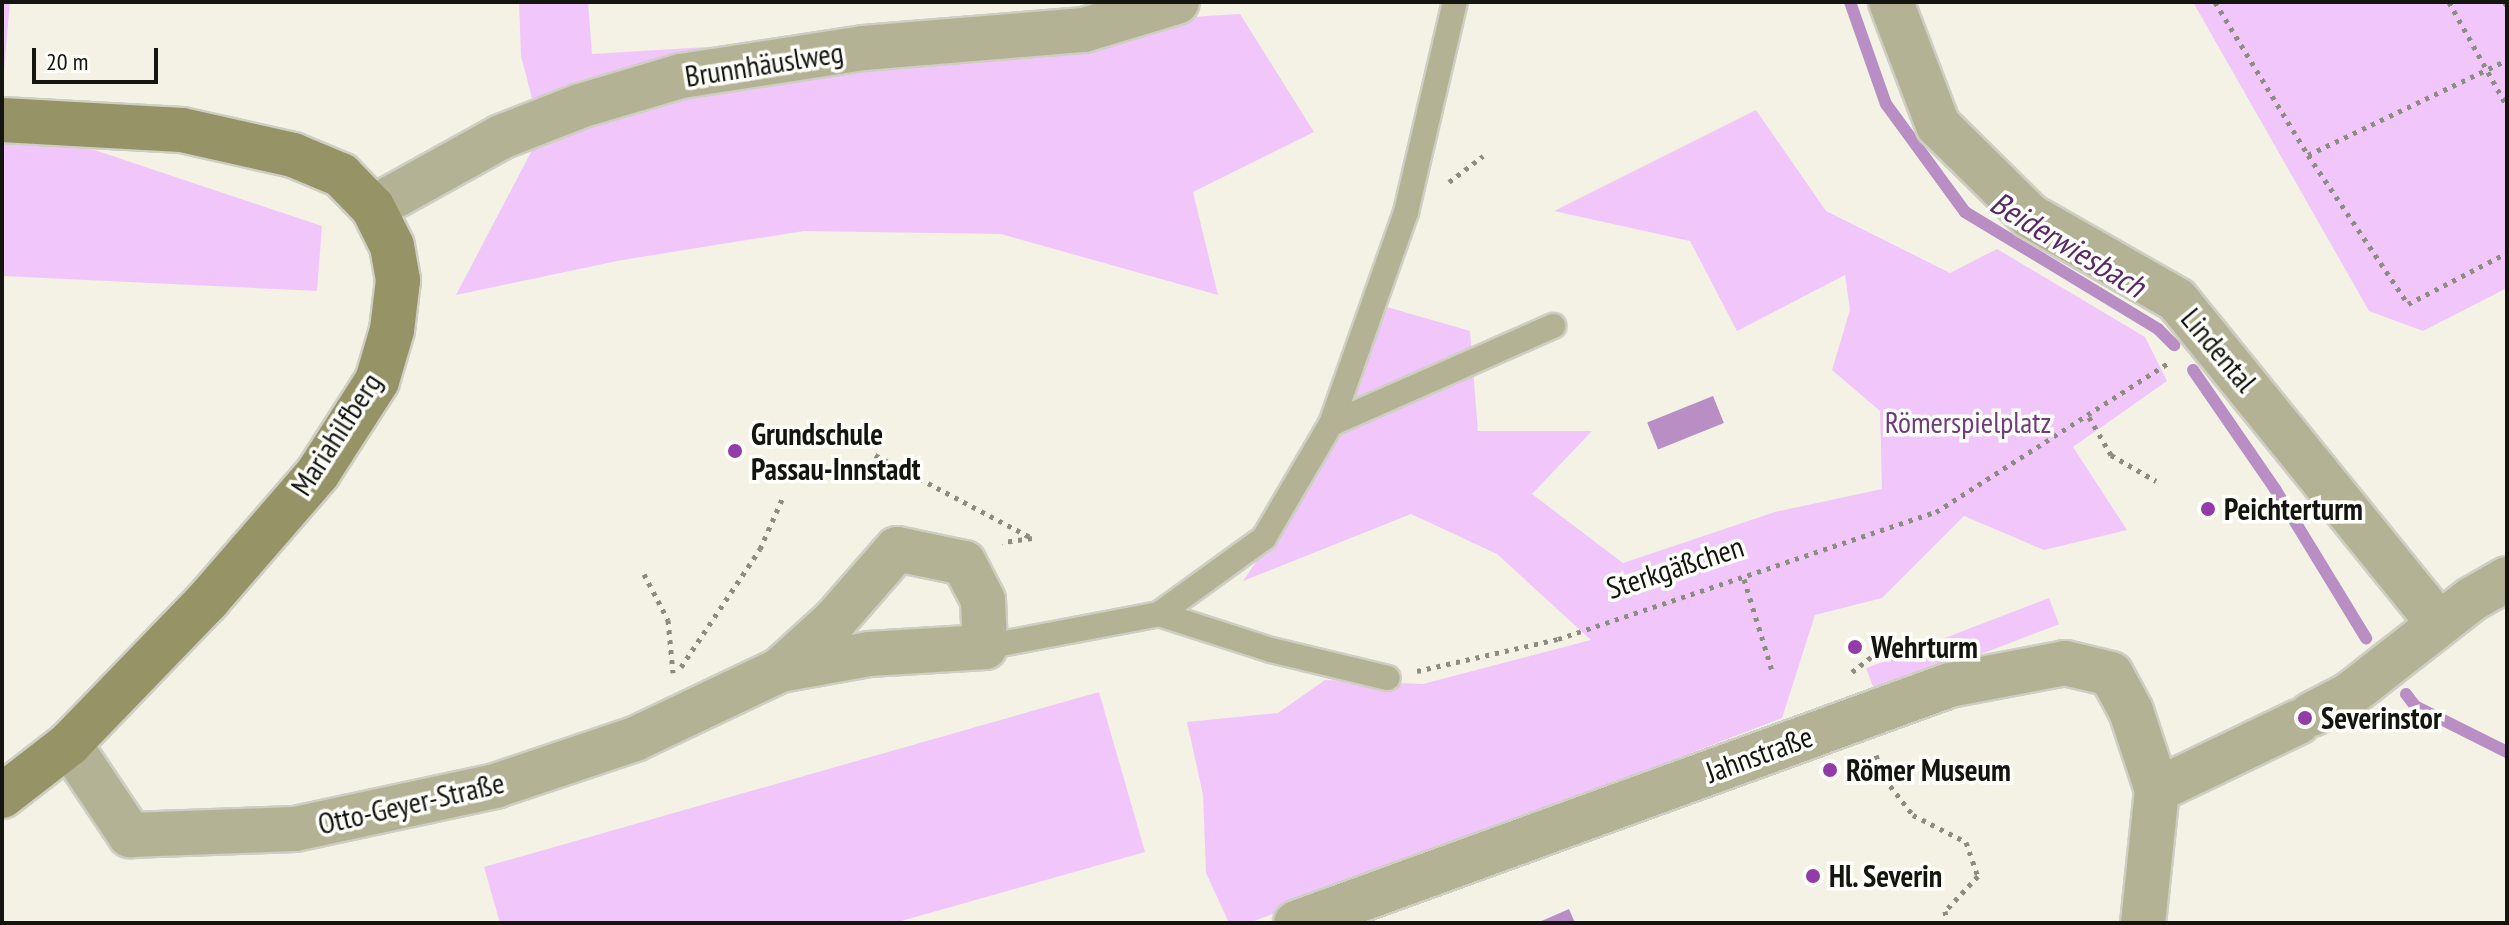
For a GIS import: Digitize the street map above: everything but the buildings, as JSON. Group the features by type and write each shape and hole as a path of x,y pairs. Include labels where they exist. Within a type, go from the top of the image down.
{"main road":[{"name":"Mariahilfberg","path":"2,120 182,130 280,152 341,175 373,208 392,246 398,280 392,330 377,381 318,473 208,600 69,744 2,796"}],"street":[{"name":"Brunnhäuslweg","path":"373,208 501,137 580,106 681,76 864,48 1084,30 1177,2"},
{"name":"Lindental","path":"1891,2 1938,125 2030,216 2177,300 2439,623"},
{"name":"Otto-Geyer-Straße","path":"780,670 835,620 897,549 964,563"},
{"path":"964,563 983,600 985,647"},
{"path":"2143,923 2157,790 2349,695 2439,623 2507,579"},
{"name":"Otto-Geyer-Straße","path":"69,744 130,835 295,829 495,786 635,739 780,670 869,654 985,647"},
{"name":"Jahnstraße","path":"1296,923 1950,685 2065,663 2111,674 2131,711 2157,790"}],"lane":[{"path":"985,647 1159,614 1264,538 1331,424 1406,212 1455,2"},
{"path":"1331,424 1553,326"},
{"path":"1159,614 1271,650 1388,678"}],"path":[{"path":"2215,2 2308,155 2408,304 2507,253"},
{"path":"2449,2 2507,106"},
{"path":"2308,155 2507,60"},
{"name":"Sterkgäßchen","path":"1388,678 1558,639 1936,512 2089,417 2173,360"},
{"path":"2089,417 2111,455 2156,481"},
{"path":"875,455 1032,538 991,543 964,563"},
{"path":"644,574 668,620 674,678 760,549 783,497"},
{"path":"1744,579 1773,674"},
{"path":"1863,716 1884,778 1913,815 1966,842 1978,876 1945,911 1947,923"}],"green space":[{"path":"2,2 10,2 2,93"},
{"path":"519,2 588,2 592,54 1240,14 1314,132 1193,192 1218,295 1001,234 804,231 622,260 456,295 541,133 521,56"},
{"path":"2193,2 2507,2 2507,288 2423,331 2369,311"},
{"name":"Römerspielplatz","path":"1756,110 1826,211 1950,273 1997,249 2145,337 2167,381 2073,447 2127,530 2044,550 1964,516 1882,598 1815,615 1782,718 1249,923 1229,923 1206,873 1203,795 1187,722 1278,713 1325,680 1423,684 1591,640 1497,554 1411,514 1243,581 1331,453 1387,307 1470,331 1478,431 1592,431 1532,494 1623,563 1775,512 1882,489 1880,411 1832,370 1850,310 1845,275 1737,331 1690,241 1554,211"},
{"path":"2,119 322,226 317,291 2,276"},
{"path":"2049,598 2059,624 1876,694 1866,668"},
{"path":"1099,692 1145,852 894,923 500,923 484,867"}],"shaded area":[{"path":"1713,396 1724,423 1658,449 1647,423"},
{"path":"1569,909 1575,923 1537,923"}],"waterway":[{"name":"Beiderwiesbach","path":"1850,2 1886,104 1965,212 2158,329 2174,345"},
{"name":"Beiderwiesbach","path":"2193,370 2275,489 2366,638"},
{"name":"Beiderwiesbach","path":"2406,694 2415,706 2507,752"}],"place":[{"name":"Grundschule Passau-Innstadt","path":"735,451"},
{"name":"Peichterturm","path":"2208,509"},
{"name":"Wehrturm","path":"1855,647"},
{"name":"Severinstor","path":"2305,718"},
{"name":"Römer Museum","path":"1830,770"},
{"name":"Hl. Severin","path":"1813,876"}]}
